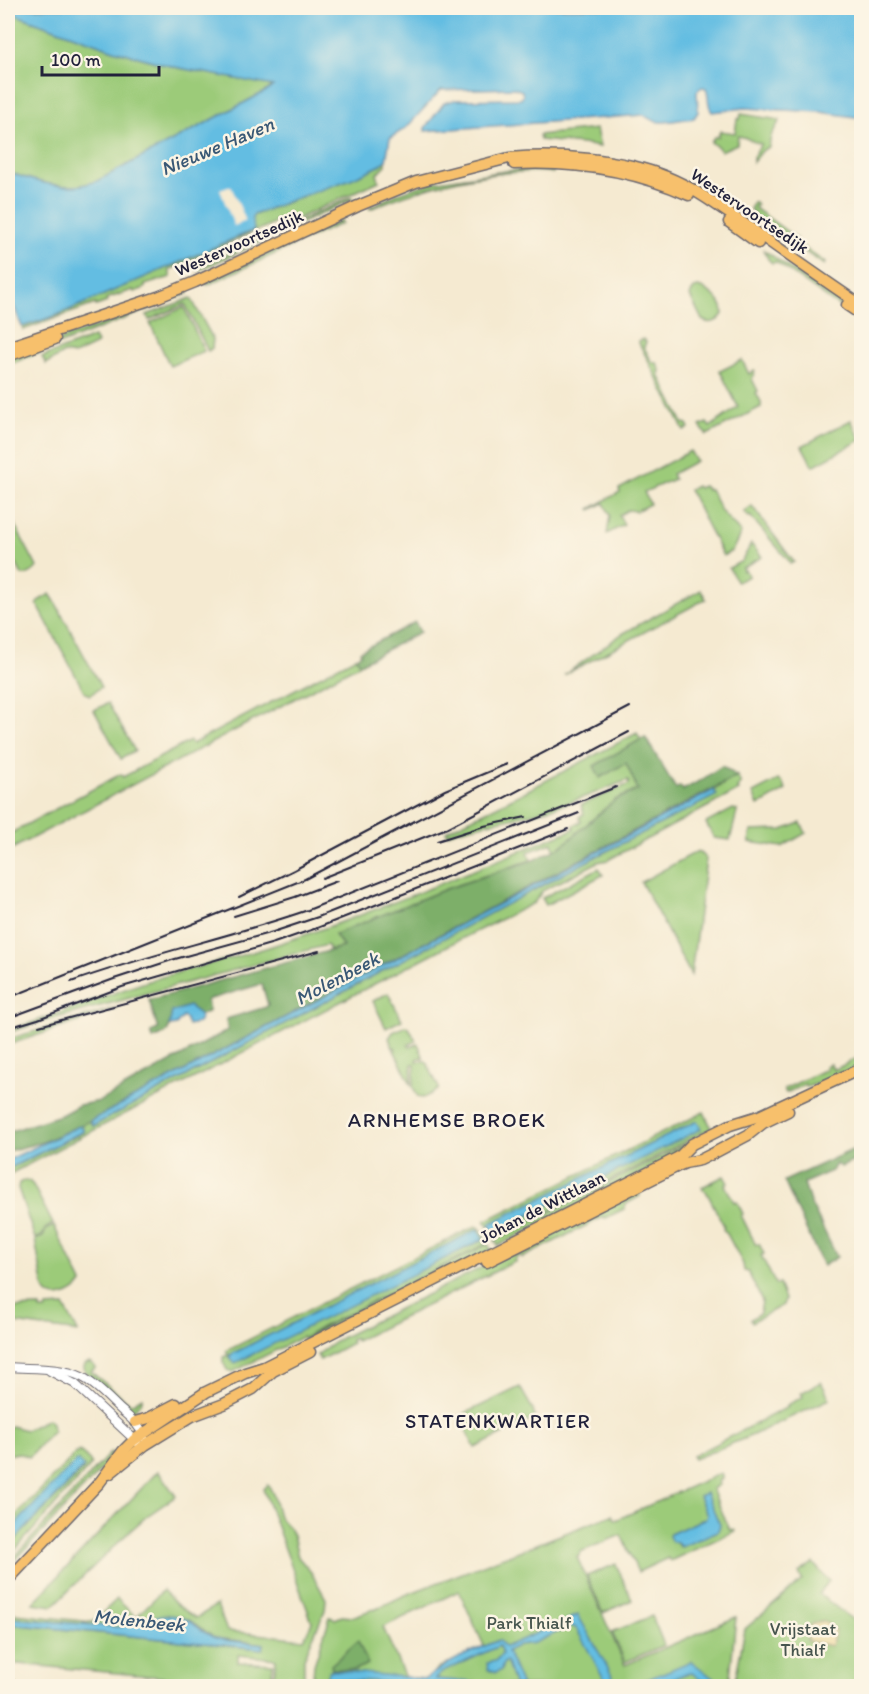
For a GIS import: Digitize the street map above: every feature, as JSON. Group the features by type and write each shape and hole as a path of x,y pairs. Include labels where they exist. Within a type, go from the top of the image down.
{"main road":[{"name":"Westervoortsedijk","path":"8,347 158,297 398,189 426,179 509,158 559,157 617,164 665,176 710,199 861,306"},
{"name":"Westervoortsedijk","path":"469,168 517,164 559,164 629,174 667,186 692,196 717,210 733,226 861,315"},
{"name":"Westervoortsedijk","path":"8,356 130,311 158,297"},
{"name":"Johan de Wittlaan","path":"100,1482 134,1440 196,1398 264,1367 679,1157 692,1144 732,1124 759,1116 861,1068"},
{"name":"Johan de Wittlaan","path":"100,1482 146,1445 192,1416 224,1404 255,1388 273,1371 678,1166 700,1160 748,1135 763,1123 861,1075"},
{"path":"732,1124 741,1127 742,1134 739,1140"},
{"path":"702,1139 701,1149 709,1155"},
{"path":"236,1378 244,1383 245,1393"},
{"path":"216,1388 214,1397 224,1404"},
{"path":"135,1422 149,1418 180,1401 196,1398"},
{"path":"8,1580 100,1482"}],"street":[{"path":"8,1367 61,1370 81,1376 135,1422 143,1433 146,1445"},
{"path":"47,1370 75,1384 134,1440 146,1445"}],"green space":[{"path":"8,12 114,50 174,67 273,85 268,90 97,181 80,186 66,186 32,180 8,172"},
{"path":"741,114 780,120 771,136 769,147 763,150 753,162 753,157 761,144 738,136 737,144 721,151 711,143 714,137 718,137 720,131 735,133 737,119 740,119"},
{"path":"596,129 600,147 540,140 539,135"},
{"path":"386,160 386,165 377,174 379,181 290,222 286,216 169,270 171,277 145,285 145,288 106,299 107,302 96,306 95,304 23,330 22,327 55,316 253,230 252,217 254,215 379,166"},
{"path":"531,169 554,170 553,173 524,172 454,181 420,190 370,209 369,207 399,193 432,182"},
{"path":"351,197 353,199 198,271 197,268"},
{"path":"754,202 757,205 755,208 796,238 795,241 825,263 824,265 757,218 750,209"},
{"path":"341,220 342,223 207,285 205,282"},
{"path":"764,250 861,318 861,322 776,262 772,263"},
{"path":"698,287 711,293 721,305 723,314 716,321 702,320 690,296 692,290"},
{"path":"188,290 189,293 8,365 8,358"},
{"path":"191,298 213,339 212,348 208,351 185,304 149,320 147,315"},
{"path":"184,307 204,351 170,366 150,323"},
{"path":"94,337 97,344 74,355 64,353 46,364 42,357"},
{"path":"644,339 646,342 644,347 652,362 657,363 660,370 659,375 683,423 689,428 684,431 638,341"},
{"path":"742,360 749,374 755,371 752,379 758,391 756,393 761,407 707,435 700,426 707,423 710,427 738,407 720,371"},
{"path":"851,420 861,440 813,466 802,446"},
{"path":"690,451 696,461 672,474 674,479 644,492 650,504 636,511 628,510 619,515 624,525 607,534 610,515 604,503 590,509 620,492 619,489"},
{"path":"696,486 710,489 721,511 741,533 732,551 723,556 689,490"},
{"path":"752,506 794,562 790,564 750,516 748,517 744,512"},
{"path":"8,512 37,567 26,575 22,575 8,547"},
{"path":"751,544 762,557 742,568 749,576 737,582 729,568 742,561"},
{"path":"701,590 706,599 564,675 622,634"},
{"path":"50,594 101,687 90,695 85,693 37,604"},
{"path":"415,622 420,632 360,664 356,657 361,654 360,651"},
{"path":"356,657 360,664 8,851 8,835 22,827 121,774 123,777 190,741 192,744"},
{"path":"108,703 135,751 121,759 94,710"},
{"path":"637,733 641,740 594,766 626,763 638,790 615,800 555,850 552,843 528,852 531,860 446,889 335,934 343,947 330,950 327,945 8,1033 8,1030 149,981 318,931 574,829 574,825 581,822 579,817 584,814 581,805 629,784 628,780 545,810 447,834 446,831"},
{"path":"645,737 676,789 680,786 683,790 722,766 737,776 90,1121 43,1142 8,1151 8,1132 61,1115 79,1105 100,1101 228,1030 226,1019 268,1005 262,984 207,1000 209,1011 201,1015 189,1006 172,1012 167,1032 153,1039 151,1032 158,1029 149,1000 343,947 335,934 446,889 536,859 562,846 615,800 638,790 626,763 600,778 594,766"},
{"path":"737,776 741,784 737,788 739,790 608,860 598,862 542,891 534,903 8,1175 8,1169 84,1132 81,1125 90,1121 93,1126 595,857 716,795 714,790"},
{"path":"778,780 782,782 786,790 758,806 753,793"},
{"path":"733,809 737,812 730,840 714,838 706,823"},
{"path":"801,823 806,833 782,847 749,842 751,831 782,830"},
{"path":"698,851 706,859 691,975 641,882"},
{"path":"599,868 603,875 546,905 542,898"},
{"path":"388,993 402,1020 386,1028 373,1001"},
{"path":"116,1009 8,1045 8,1039"},
{"path":"406,1026 416,1041 408,1045 410,1047 418,1044 424,1058 418,1058 417,1061 426,1061 439,1088 423,1098 418,1097 413,1087 415,1064 412,1064 411,1084 389,1038 393,1032"},
{"path":"861,1056 861,1065 830,1080 806,1087 805,1084 786,1093 784,1089 826,1069 825,1066 830,1064 834,1070"},
{"path":"704,1112 711,1127 495,1239 485,1221","holes":["697,1121 580,1190 494,1233 490,1224"]},
{"path":"690,1142 679,1154 498,1246 495,1240 594,1190 597,1191 598,1188"},
{"path":"861,1146 861,1158 841,1167 836,1164 832,1171 804,1183 810,1202 837,1257 823,1266 784,1181"},
{"path":"724,1176 728,1183 725,1185 734,1202 737,1201 743,1214 741,1215 756,1245 759,1244 764,1254 761,1255 776,1285 779,1284 785,1299 783,1305 752,1322 751,1319 760,1313 762,1301 748,1272 744,1271 743,1264 723,1229 724,1226 702,1187"},
{"path":"25,1180 33,1185 53,1224 45,1229 42,1236 35,1239 18,1188 19,1183"},
{"path":"639,1193 640,1196 626,1204 624,1209 606,1218 603,1217 522,1258 521,1255 515,1258 516,1261 356,1341 355,1338 351,1340 352,1343 320,1360 317,1355 341,1338 610,1203"},
{"path":"54,1226 82,1283 69,1294 57,1297 47,1294 44,1289 35,1240 43,1237 46,1230"},
{"path":"476,1226 480,1228 488,1243 304,1338 488,1244 491,1250 342,1325 304,1340 302,1337 233,1372 227,1370 223,1362 223,1357 228,1355 226,1351","holes":["478,1230 483,1239 480,1241 230,1357"]},
{"path":"64,1306 78,1332 8,1322 8,1308 40,1307 40,1310 46,1310 47,1307"},
{"path":"89,1362 95,1368 91,1372 131,1404 142,1397 142,1401 133,1411 87,1375 84,1365"},
{"path":"821,1382 830,1399 753,1435 694,1459 692,1456 788,1407 787,1405 803,1397 801,1393"},
{"path":"520,1387 535,1418 475,1448 459,1416"},
{"path":"48,1419 52,1423 53,1431 29,1457 18,1453 8,1455 8,1428 11,1426 26,1430"},
{"path":"80,1451 92,1464 8,1558 8,1547 84,1468 8,1532 8,1524"},
{"path":"111,1452 114,1456 8,1568 8,1564"},
{"path":"158,1471 176,1496 129,1532 53,1606 33,1603"},
{"name":"Park Thialf","path":"721,1473 723,1478 718,1481 719,1485 712,1489 730,1530 735,1531 670,1561 668,1558 638,1572 621,1535 580,1552 577,1557 625,1665 736,1617 729,1686 312,1686 314,1665 330,1617 335,1619 342,1616 352,1617 374,1610 403,1596 612,1515 616,1520","holes":["699,1496 718,1531 679,1546 670,1534 706,1518 707,1515","459,1591 484,1646 438,1668 428,1678 405,1678 383,1627"]},
{"path":"269,1486 279,1517 293,1535 298,1557 311,1572 326,1599 325,1610 304,1658 304,1686 273,1684 276,1659 238,1655 238,1662 273,1664 271,1684 236,1681 236,1684 8,1663 8,1605 15,1614 93,1622 117,1599 136,1617 163,1590 176,1604 196,1618 217,1605 227,1631 304,1639 312,1622 263,1489","holes":["12,1618 118,1627 188,1619 215,1638 264,1644 263,1649 10,1624"]},
{"name":"Vrijstaat Thialf","path":"813,1563 829,1581 819,1594 861,1626 861,1686 734,1686 745,1629 802,1580 799,1573"},
{"path":"616,1564 632,1600 603,1613 587,1576"},
{"path":"652,1616 664,1645 625,1662 612,1632"},
{"path":"358,1641 368,1664 354,1670 332,1669 331,1665"}],"sand":[{"path":"823,1621 836,1630 831,1646 807,1641 812,1624"}],"water":[{"name":"Nieuwe Haven","path":"8,8 861,8 861,118 820,112 744,108 712,112 706,88 702,87 697,91 698,112 694,118 661,122 644,115 425,131 444,103 455,100 521,99 523,96 522,91 515,88 441,90 406,128 390,138 386,160 379,166 351,179 254,215 252,217 254,230 55,316 22,327 12,301 8,301 8,172 32,180 66,186 97,181 273,86 174,67 114,50 8,12"},
{"path":"714,790 717,795 595,857 93,1126 90,1121"},
{"path":"189,1006 201,1015 198,1023 188,1025 183,1017 176,1025 169,1026 172,1012"},
{"path":"697,1121 701,1129 581,1189 580,1192 578,1190 494,1233 489,1224"},
{"path":"81,1125 84,1131 8,1169 8,1160"},
{"path":"478,1229 483,1239 480,1241 235,1363 230,1357 230,1355"},
{"path":"77,1460 84,1467 8,1547 8,1532"},
{"path":"706,1493 720,1525 718,1531 681,1547 677,1542 672,1542 670,1534 706,1518 707,1515 699,1496"},
{"path":"167,1615 188,1620 218,1639 264,1644 263,1649 10,1624 11,1618 118,1627"},
{"path":"578,1615 618,1686 608,1686 576,1628 571,1626 534,1643 519,1645 507,1651 522,1686 515,1686 466,1686 326,1678 330,1670 426,1679 451,1662 499,1640 505,1647","holes":["499,1646 502,1654 495,1661 487,1663 488,1670 496,1673 501,1670 506,1661 515,1686 436,1679 441,1673"]},
{"name":"Vrijstaat Thialf","path":"691,1661 723,1686 708,1686 692,1673 655,1686 632,1686"}],"pier":[{"path":"231,186 246,221 234,226 220,190"}],"railway":[{"path":"8,998 305,879 630,707"},
{"path":"322,878 447,828 629,732"},
{"path":"239,897 445,790 507,764"},
{"path":"71,982 308,910 616,787"},
{"path":"8,1018 175,959 318,917 579,813"},
{"path":"437,841 484,826 526,817"},
{"path":"8,1028 122,987 274,943 317,928 568,829"},
{"path":"234,916 337,881"},
{"path":"39,1026 319,951"},
{"path":"8,1680 74,1686"}],"district":[{"name":"ARNHEMSE BROEK","path":"447,1120"},
{"name":"STATENKWARTIER","path":"498,1421"}],"water label":[{"name":"Molenbeek","path":"337,978"},
{"name":"Molenbeek","path":"139,1620"}]}
